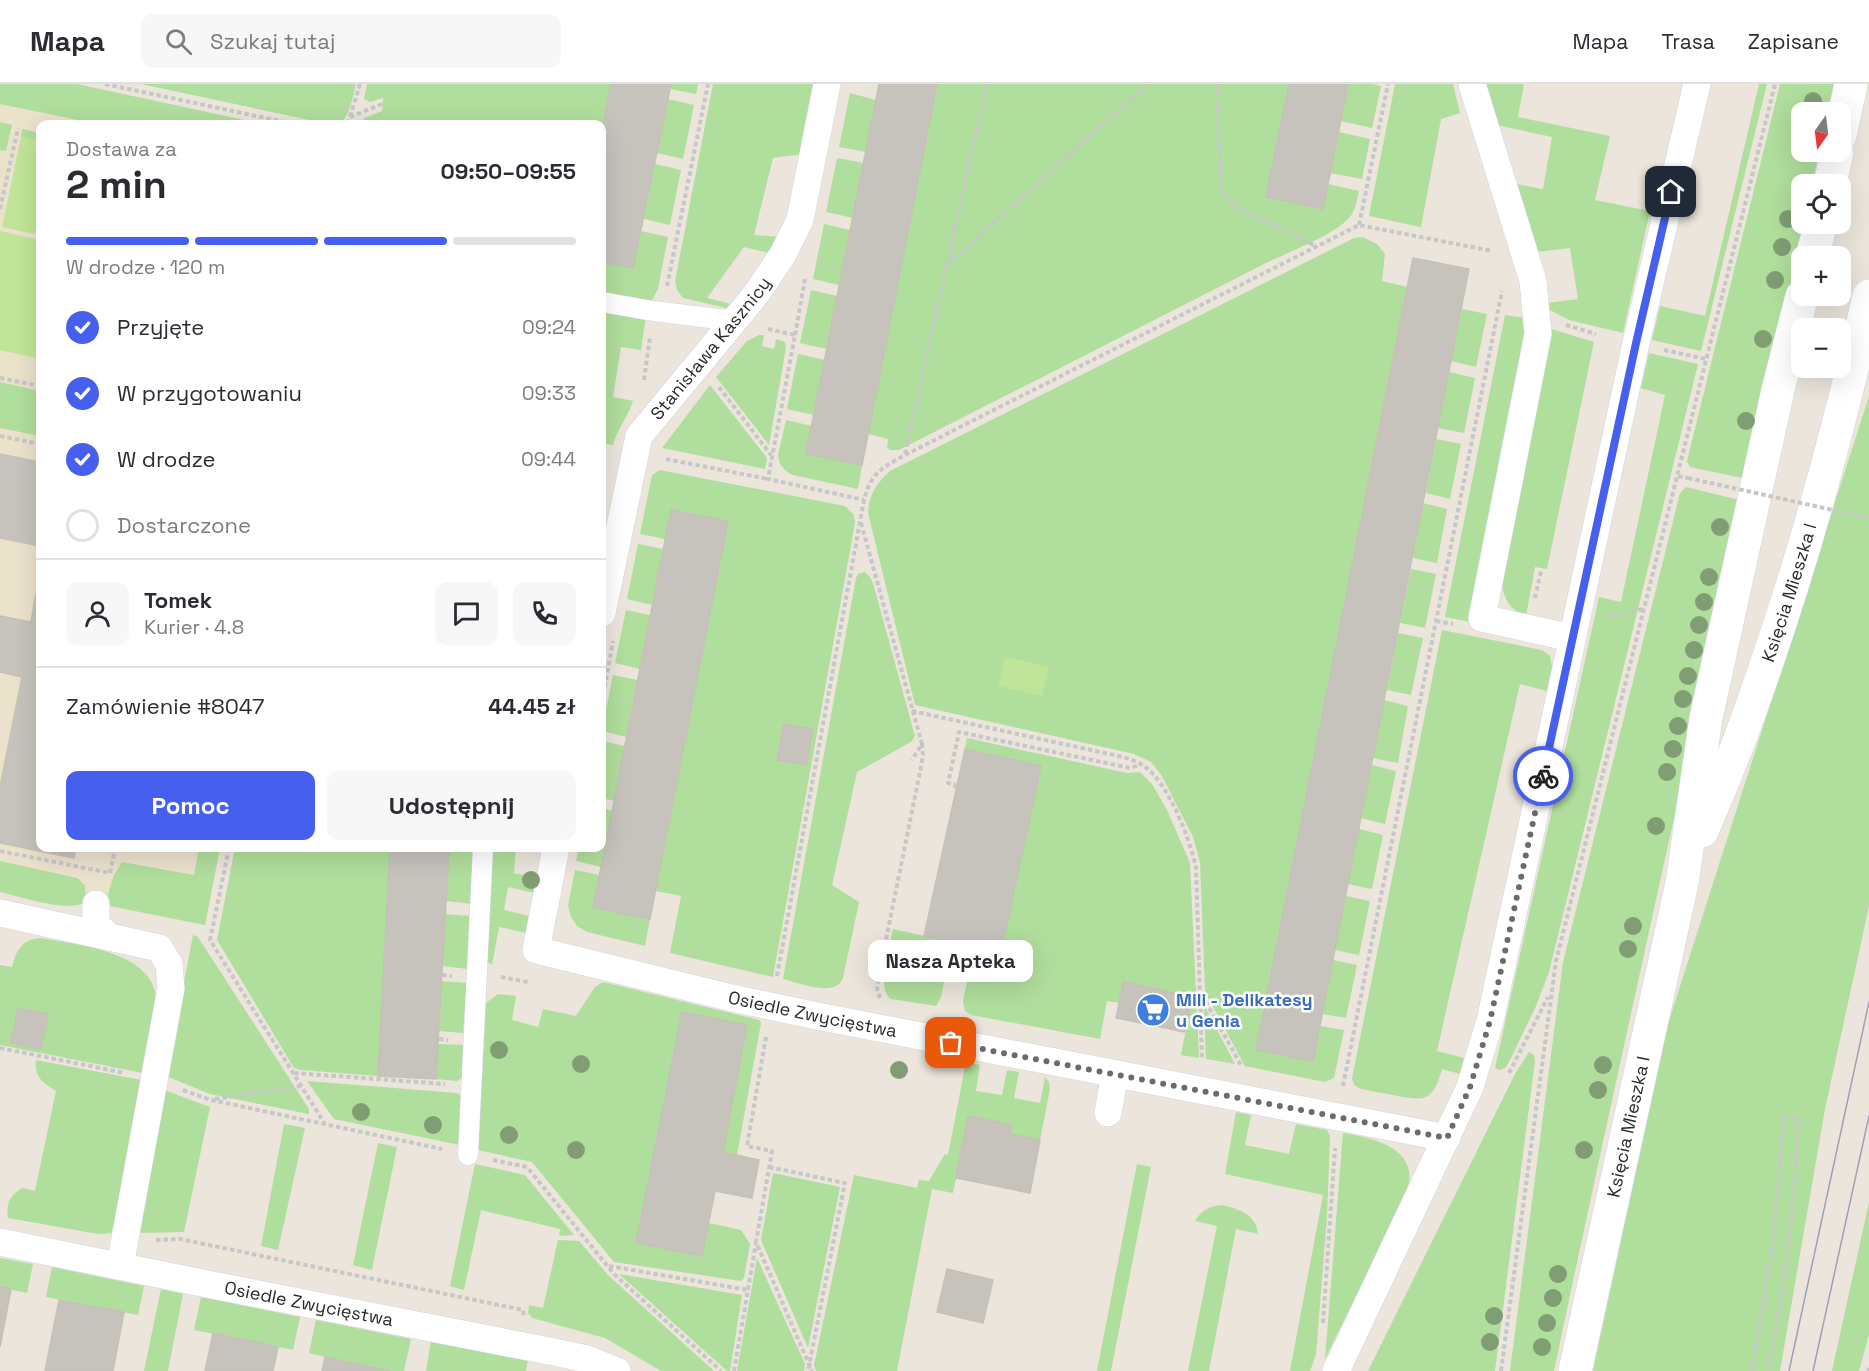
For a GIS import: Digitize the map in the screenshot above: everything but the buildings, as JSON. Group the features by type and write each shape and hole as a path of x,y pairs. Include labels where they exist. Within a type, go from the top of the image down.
{"street":[{"name":"Stanisława Kasznicy","path":"608,622 639,436 757,294 783,254 800,219 827,84"},
{"path":"1472,84 1533,281 1538,334 1482,618 1572,638"},
{"path":"1336,1371 1470,1087 1490,1021 1634,355 1696,84"},
{"path":"1847,102 1851,84"},
{"name":"Księcia Mieszka I","path":"1682,883 1744,727 1775,639 1837,434 1869,296"},
{"path":"606,303 734,321"},
{"name":"Księcia Mieszka I","path":"1575,1371 1682,883 1706,718 1778,390 1799,306"},
{"path":"468,1155 483,852"},
{"name":"Osiedle Zwycięstwa","path":"555,852 536,950 783,1009 1447,1138"},
{"path":"76,929 84,928 88,924 96,907 96,924 106,935"},
{"path":"0,913 159,948 169,964 171,988 120,1266"},
{"path":"1108,1113 1115,1074"},
{"name":"Osiedle Zwycięstwa","path":"0,1242 554,1352 587,1359 616,1371"}],"path":[{"path":"105,84 275,120"},
{"path":"349,120 360,85 350,84"},
{"path":"643,388 653,311 664,298 708,84"},
{"path":"905,455 987,84"},
{"path":"947,265 1148,84"},
{"path":"1217,84 1221,183 1225,196 1230,203 1243,211 1317,246"},
{"path":"1359,225 1388,84"},
{"path":"1501,1371 1556,961 1774,84"},
{"path":"350,117 382,104"},
{"path":"0,209 18,128"},
{"path":"776,983 864,500 868,483 878,471 905,455 1359,225 1497,252"},
{"path":"1342,1089 1502,287 1509,293"},
{"path":"734,321 795,335 768,479"},
{"path":"1558,322 1596,334"},
{"path":"1663,350 1706,358"},
{"path":"0,378 36,385"},
{"path":"718,385 771,456"},
{"path":"0,436 36,443"},
{"path":"660,458 864,500"},
{"path":"1678,476 1869,518"},
{"path":"861,522 922,744 923,755 877,984 882,1001"},
{"path":"606,649 608,622"},
{"path":"912,711 1123,757 1140,764 1156,778 1181,824 1194,858 1203,1063"},
{"path":"955,788 955,785 948,783 958,732 1127,767 1133,768 1140,764"},
{"path":"912,760 922,744"},
{"path":"0,851 110,873"},
{"path":"228,852 210,940 325,1124"},
{"path":"1201,992 1244,1071"},
{"path":"734,1371 772,1151 747,1146 767,1033"},
{"path":"0,1048 133,1074"},
{"path":"293,1073 471,1086"},
{"path":"211,1100 301,1086"},
{"path":"175,1087 211,1100 527,1167 614,1274 721,1371"},
{"path":"1752,1371 1772,1250 1784,1118 1799,1119 1788,1251 1768,1371"},
{"path":"1322,1332 1336,1144"},
{"path":"769,1167 845,1183 809,1362"},
{"path":"756,1242 809,1362 810,1371"},
{"path":"608,1266 748,1290"}],"shaded area":[{"path":"0,84 34,84 200,120 36,120 36,852 219,852 205,925 0,884"}],"green space":[{"path":"0,84 77,84 244,120 78,120 0,104"},
{"path":"141,84 356,84 351,106 344,120 309,120"},
{"path":"367,84 611,84 604,120 363,120 382,111 383,98 370,102 364,99"},
{"path":"671,84 698,84 696,94 670,89"},
{"path":"713,84 817,84 803,154 773,158 754,235 782,237 774,254 744,247 707,298 735,305 730,309 683,298 677,290 675,281"},
{"path":"937,84 1289,84 1266,197 1323,209 1328,184 1359,191 1355,206 1352,214 1345,221 1325,235 899,450 890,450 887,447 888,439 868,434"},
{"path":"1348,84 1381,86 1372,128 1341,121"},
{"path":"1395,84 1453,84 1460,113 1441,119 1421,227 1369,216"},
{"path":"1483,84 1524,84 1518,117 1610,136 1595,200 1650,211 1623,333 1569,320 1550,310 1548,303 1578,299 1570,248 1536,252 1511,183 1543,189 1552,137 1492,124"},
{"path":"1759,84 1767,84 1701,351 1652,340 1660,306 1705,316"},
{"path":"1780,84 1834,84 1830,102 1791,102 1791,162 1817,162 1814,174 1791,174 1791,234 1802,234 1799,246 1791,246 1791,282 1747,479 1690,467 1687,461"},
{"path":"850,93 876,100 866,152 839,147"},
{"path":"668,99 694,105 683,159 657,153"},
{"path":"0,122 12,125 6,151 0,150"},
{"path":"22,129 36,132 36,141 21,137"},
{"path":"1339,132 1370,139 1362,179 1330,173"},
{"path":"21,137 36,141 36,234 2,227"},
{"path":"837,158 864,163 853,218 826,212"},
{"path":"655,164 681,170 670,225 644,219"},
{"path":"824,224 850,230 839,285 813,279"},
{"path":"0,231 36,239 36,358 0,350"},
{"path":"641,231 668,237 658,289 651,302 606,297 606,263 633,268"},
{"path":"1362,237 1377,244 1385,254 1382,281 1407,287 1256,1050 1313,1061 1320,1026 1344,1030 1334,1078 1325,1082 1245,1066 1205,992 1200,862 1193,837 1162,776 1151,762 1134,754 915,705 868,513 874,489 890,471 1354,238"},
{"path":"811,290 837,296 827,349 800,343"},
{"path":"606,309 646,315 641,350 621,347 613,397 633,401 613,445 606,444"},
{"path":"1462,309 1487,314 1476,367 1451,361"},
{"path":"1505,315 1526,318 1527,325 1471,622 1445,617"},
{"path":"1548,328 1594,342 1547,569 1535,567 1526,616 1510,605 1502,586"},
{"path":"764,335 762,346 774,349 776,339 785,342 786,348 769,445 716,377 747,341"},
{"path":"1649,353 1698,364 1549,972 1536,1006 1509,1062 1505,1068 1499,1070 1495,1068 1599,597 1621,602 1665,395 1641,388"},
{"path":"798,354 825,360 814,415 787,409"},
{"path":"1449,372 1475,378 1464,433 1438,428"},
{"path":"0,382 36,390 36,435 0,428"},
{"path":"710,385 767,458 765,469 662,448"},
{"path":"1869,396 1869,906 1825,1109 1780,1371 1593,1371 1667,1027"},
{"path":"786,420 812,426 806,454 862,465 858,489 793,475 785,470 778,455"},
{"path":"1436,439 1461,444 1450,499 1426,493"},
{"path":"660,470 845,506 854,515 855,523 773,977 670,953 681,896 656,891 728,521 671,510 665,539 640,534 652,475"},
{"path":"1686,487 1743,501 1554,1371 1510,1371 1563,962 1680,493"},
{"path":"1423,503 1447,509 1437,563 1413,558"},
{"path":"638,544 663,549 652,605 627,599"},
{"path":"1411,569 1436,574 1425,628 1400,623"},
{"path":"865,572 873,583 915,736 911,742 857,772 832,885 859,902 843,978 833,987 816,988 783,979 856,578 858,574"},
{"path":"626,610 650,615 640,669 615,663"},
{"path":"1442,630 1542,650 1550,656 1552,667 1547,691 1520,684 1437,1051 1464,1058 1460,1074 1442,1069 1432,1092 1428,1096 1416,1099 1361,1089 1354,1085 1352,1078"},
{"path":"1398,633 1423,638 1411,695 1387,690"},
{"path":"1005,657 1049,667 1042,696 998,686"},
{"path":"613,675 637,680 626,737 606,732 606,711"},
{"path":"1384,700 1408,706 1398,763 1373,758"},
{"path":"967,738 1127,773 1140,772 1152,784 1167,810 1190,863 1199,1058 1181,1055 1192,997 1123,982 1119,1003 1107,1001 1100,1039 971,1015 965,1011 963,1001 974,947 1001,952 1041,766 965,749"},
{"path":"606,742 625,746 614,801 606,799"},
{"path":"1372,765 1396,771 1385,824 1361,818"},
{"path":"606,809 612,811 606,842"},
{"path":"1359,829 1383,835 1372,889 1348,884"},
{"path":"198,852 219,852 205,925 105,905 113,877 122,862 194,875"},
{"path":"234,852 390,852 378,1076 294,1068 217,940"},
{"path":"449,852 475,852 473,904 446,901"},
{"path":"492,852 516,852 514,873 538,878 535,893 508,887 504,910 530,916 527,933 499,927 492,965 486,961"},
{"path":"578,852 604,852 601,867 576,861"},
{"path":"0,861 77,878 85,885 86,902 68,906 56,905 0,892"},
{"path":"575,870 600,875 594,908 650,919 645,946 587,932 577,926 568,906"},
{"path":"1346,896 1370,901 1359,955 1335,950"},
{"path":"445,914 470,916 468,969 442,966"},
{"path":"893,929 952,942 941,997 936,1006 891,999 886,994 885,966"},
{"path":"193,935 198,937 309,1109 309,1114 210,1094 166,1076"},
{"path":"34,939 72,943 109,952 126,959 151,981 156,1002 148,1074 0,1045 0,965 12,967 24,943","holes":["18,1008 48,1014 41,1049"]},
{"path":"1333,960 1357,965 1346,1018 1323,1014"},
{"path":"442,981 467,983 463,1033 439,1031"},
{"path":"603,982 759,1020 761,1023 737,1155 723,1152 682,1012 636,1243 702,1256 709,1223 741,1230 750,1244 744,1278 741,1281 614,1262 532,1162 478,1150 486,1003 498,994 516,996 512,1020 538,1027 543,1009 576,1016 595,987"},
{"path":"1204,1005 1235,1064 1206,1059"},
{"path":"438,1044 466,1045 462,1078 457,1081 436,1079"},
{"path":"1529,1052 1534,1055 1535,1061 1495,1371 1368,1371 1515,1074"},
{"path":"36,1060 147,1081 112,1233 98,1234 8,1218 8,1204 14,1194 22,1188 35,1191 56,1091 40,1079 36,1071"},
{"path":"966,1062 980,1065 976,1091 1002,1095 1007,1070 1019,1072 1014,1098 1040,1103 1045,1077 1050,1089 1040,1140 1010,1134 1011,1125 968,1117 953,1193 932,1189 897,1371 816,1371 814,1365 854,1175 917,1188 919,1180 929,1181 945,1154 948,1155"},
{"path":"307,1081 457,1093 463,1102 460,1145 334,1119"},
{"path":"164,1090 210,1107 184,1232 141,1233 138,1224"},
{"path":"1236,1112 1251,1115 1245,1145 1289,1154 1296,1124 1327,1130 1330,1136 1327,1217 1316,1355 1310,1371 1290,1371 1323,1195 1225,1174"},
{"path":"284,1124 305,1128 278,1250 261,1246"},
{"path":"1343,1133 1371,1139 1395,1150 1404,1159 1409,1169 1409,1183 1404,1199 1325,1359"},
{"path":"378,1143 397,1147 372,1270 353,1265"},
{"path":"475,1164 525,1175 574,1235 559,1236 560,1229 481,1210 464,1290 450,1286"},
{"path":"1137,1164 1151,1167 1111,1371 1097,1371"},
{"path":"773,1173 840,1187 808,1348 761,1240"},
{"path":"1869,1202 1869,1335 1859,1371 1832,1371"},
{"path":"1223,1205 1251,1217 1258,1234 1236,1229 1209,1371 1188,1371 1217,1226 1195,1221 1207,1209"},
{"path":"558,1240 579,1241 608,1275 714,1371 661,1371 605,1338 532,1318 528,1313 529,1305 543,1308"},
{"path":"0,1258 33,1264 27,1293 0,1287"},
{"path":"757,1258 805,1364 804,1371 737,1371"},
{"path":"52,1267 144,1286 138,1315 46,1297"},
{"path":"619,1274 742,1295 730,1371 727,1371"},
{"path":"161,1289 183,1294 168,1371 144,1371"},
{"path":"201,1297 300,1317 293,1350 194,1330"},
{"path":"316,1320 411,1339 404,1371 389,1371 309,1353"},
{"path":"431,1341 528,1360 526,1371 426,1371"}],"tram line":[{"path":"1789,1371 1869,1002"},
{"path":"1813,1371 1869,1116"}],"way so far":[{"path":"951,1043 1447,1138 1470,1087 1490,1021 1543,776"}],"place":[{"name":"Mili - Delikatesy u Genia","path":"1153,1010"},
{"name":"Nasza Apteka","path":"951,1043"}],"route":[{"path":"1543,776 1636,343 1671,192"}]}
